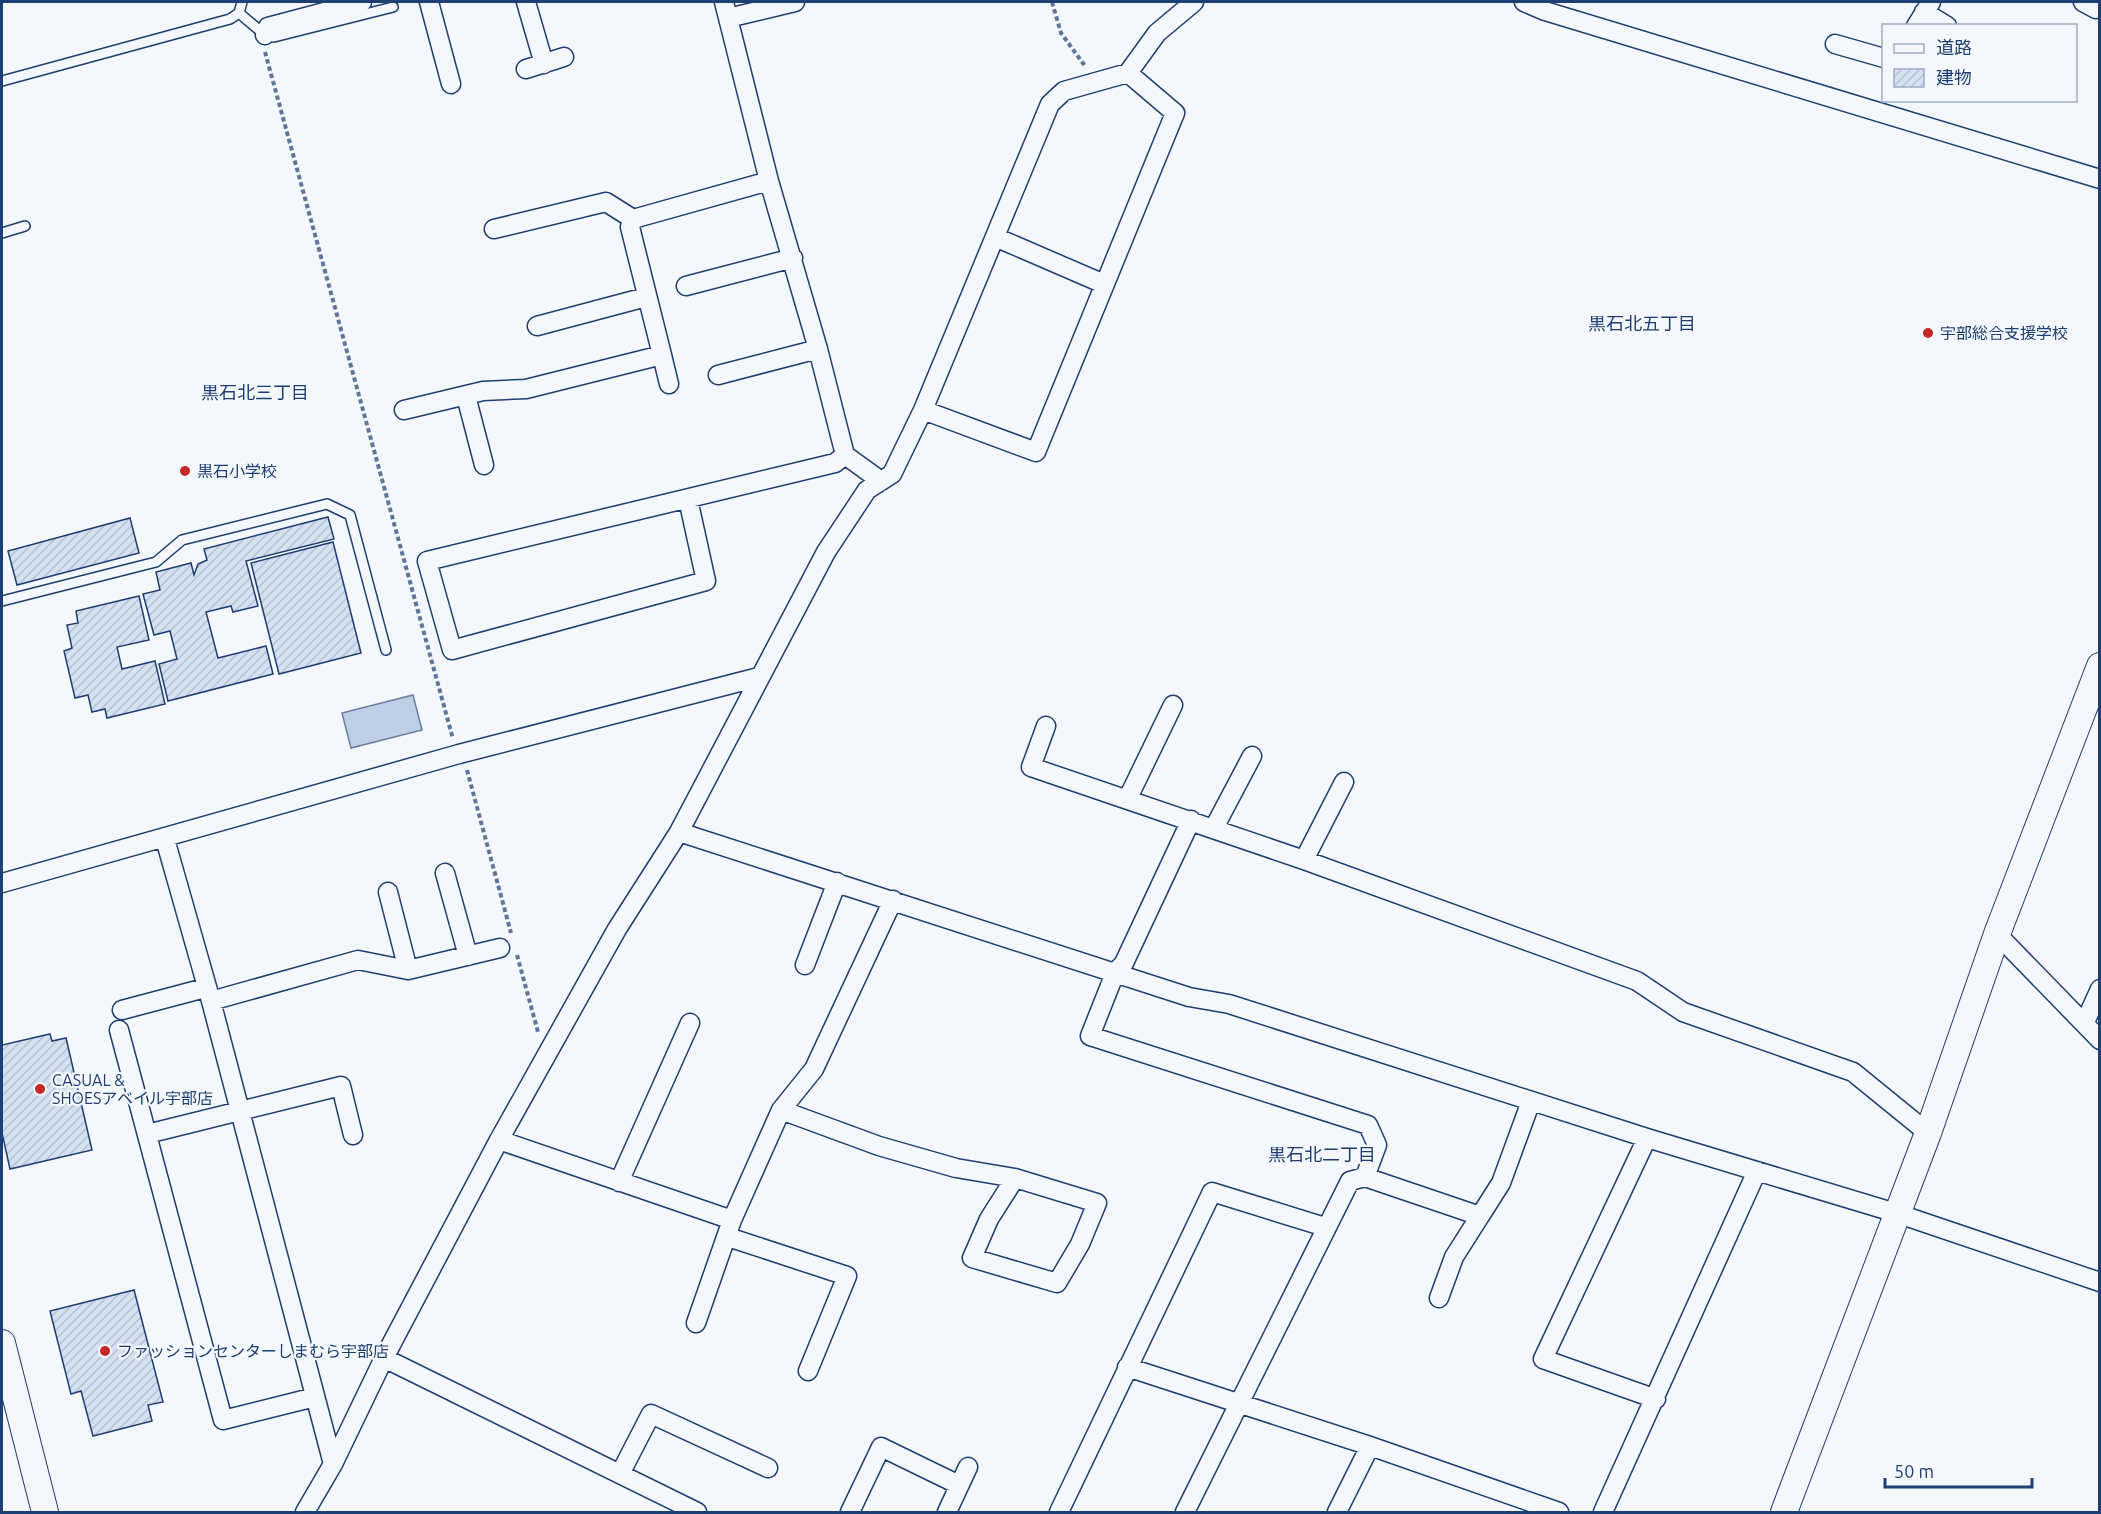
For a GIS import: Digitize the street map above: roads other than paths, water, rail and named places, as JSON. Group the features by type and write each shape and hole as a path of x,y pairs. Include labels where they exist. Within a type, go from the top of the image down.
{"street":[{"path":"265,35 268,27 362,2"},
{"path":"429,2 451,84"},
{"path":"526,2 544,64"},
{"path":"795,2 726,10 769,181 793,258 845,455 881,481"},
{"path":"305,1512 333,1464 384,1358 499,1140 617,929 679,832 826,552 867,490 892,474 923,410 1050,104 1064,91 1128,73 1157,33 1194,2"},
{"path":"1524,2 1547,6 2100,179"},
{"path":"1924,13 1943,24"},
{"path":"1835,44 1882,57"},
{"path":"526,69 564,57"},
{"path":"923,410 1036,452 1176,113 1128,73"},
{"path":"494,230 606,202 633,219 769,181"},
{"path":"633,219 630,227 669,384"},
{"path":"995,237 1104,284"},
{"path":"686,286 793,258"},
{"path":"537,326 646,297"},
{"path":"718,375 818,349"},
{"path":"404,410 483,391 526,389 662,355"},
{"path":"466,396 484,465"},
{"path":"688,499 706,580 452,650 427,561 835,463 845,455"},
{"path":"1784,1512 1928,1134 1997,934 2100,666"},
{"path":"2,883 165,839 459,754 759,677"},
{"path":"1128,798 1173,705"},
{"path":"1046,726 1031,767 1214,828 1637,981 1683,1012 1853,1072 1928,1134"},
{"path":"1214,828 1252,756"},
{"path":"1304,860 1344,782"},
{"path":"1191,820 1124,963 1115,973 1090,1036 1368,1125 1377,1144 1365,1177"},
{"path":"679,832 1189,997 1228,1004 1647,1138 1896,1213 2100,1282"},
{"path":"165,839 333,1464"},
{"path":"445,873 468,956"},
{"path":"805,965 837,882"},
{"path":"388,892 408,970"},
{"path":"696,1323 730,1228 781,1110 814,1069 893,900"},
{"path":"1997,934 2100,1040"},
{"path":"122,1010 208,995 358,960 408,970 500,948"},
{"path":"2085,1022 2100,989"},
{"path":"619,1182 690,1023"},
{"path":"119,1030 223,1420 315,1397"},
{"path":"147,1134 341,1086 353,1135"},
{"path":"1439,1298 1454,1257 1501,1183 1531,1101"},
{"path":"781,1110 879,1146 956,1168 1015,1178 1097,1203 1080,1244 1057,1284 972,1258 989,1220 1015,1178"},
{"path":"1647,1138 1543,1359 1656,1399"},
{"path":"499,1140 619,1182 847,1276 808,1371"},
{"path":"1603,1512 1757,1171"},
{"path":"1185,1512 1325,1227 1350,1181 1365,1177 1480,1216"},
{"path":"1059,1512 1212,1192 1325,1227"},
{"path":"2,1343 45,1512"},
{"path":"384,1358 588,1461 697,1512"},
{"path":"1127,1367 1370,1446 1559,1512"},
{"path":"620,1474 651,1414 768,1468"},
{"path":"1337,1512 1370,1446"},
{"path":"850,1512 881,1447 959,1485"},
{"path":"947,1512 968,1467"}],"lane":[{"path":"2,81 223,22 239,13 242,2"},
{"path":"239,13 265,35 274,37 393,7"},
{"path":"2,233 25,226"},
{"path":"2,601 156,562 182,540 327,504 350,515 386,650"}],"water":[{"path":"413,695 422,730 351,748 342,713"}],"place":[{"name":"宇部総合支援学校","path":"1928,333"},
{"name":"黒石小学校","path":"185,471"},
{"name":"CASUAL & SHOESアベイル宇部店","path":"40,1089"},
{"name":"ファッションセンターしまむら宇部店","path":"105,1351"}],"district":[{"name":"黒石北五丁目","path":"1642,323"},
{"name":"黒石北三丁目","path":"255,392"},
{"name":"黒石北二丁目","path":"1322,1154"}]}
